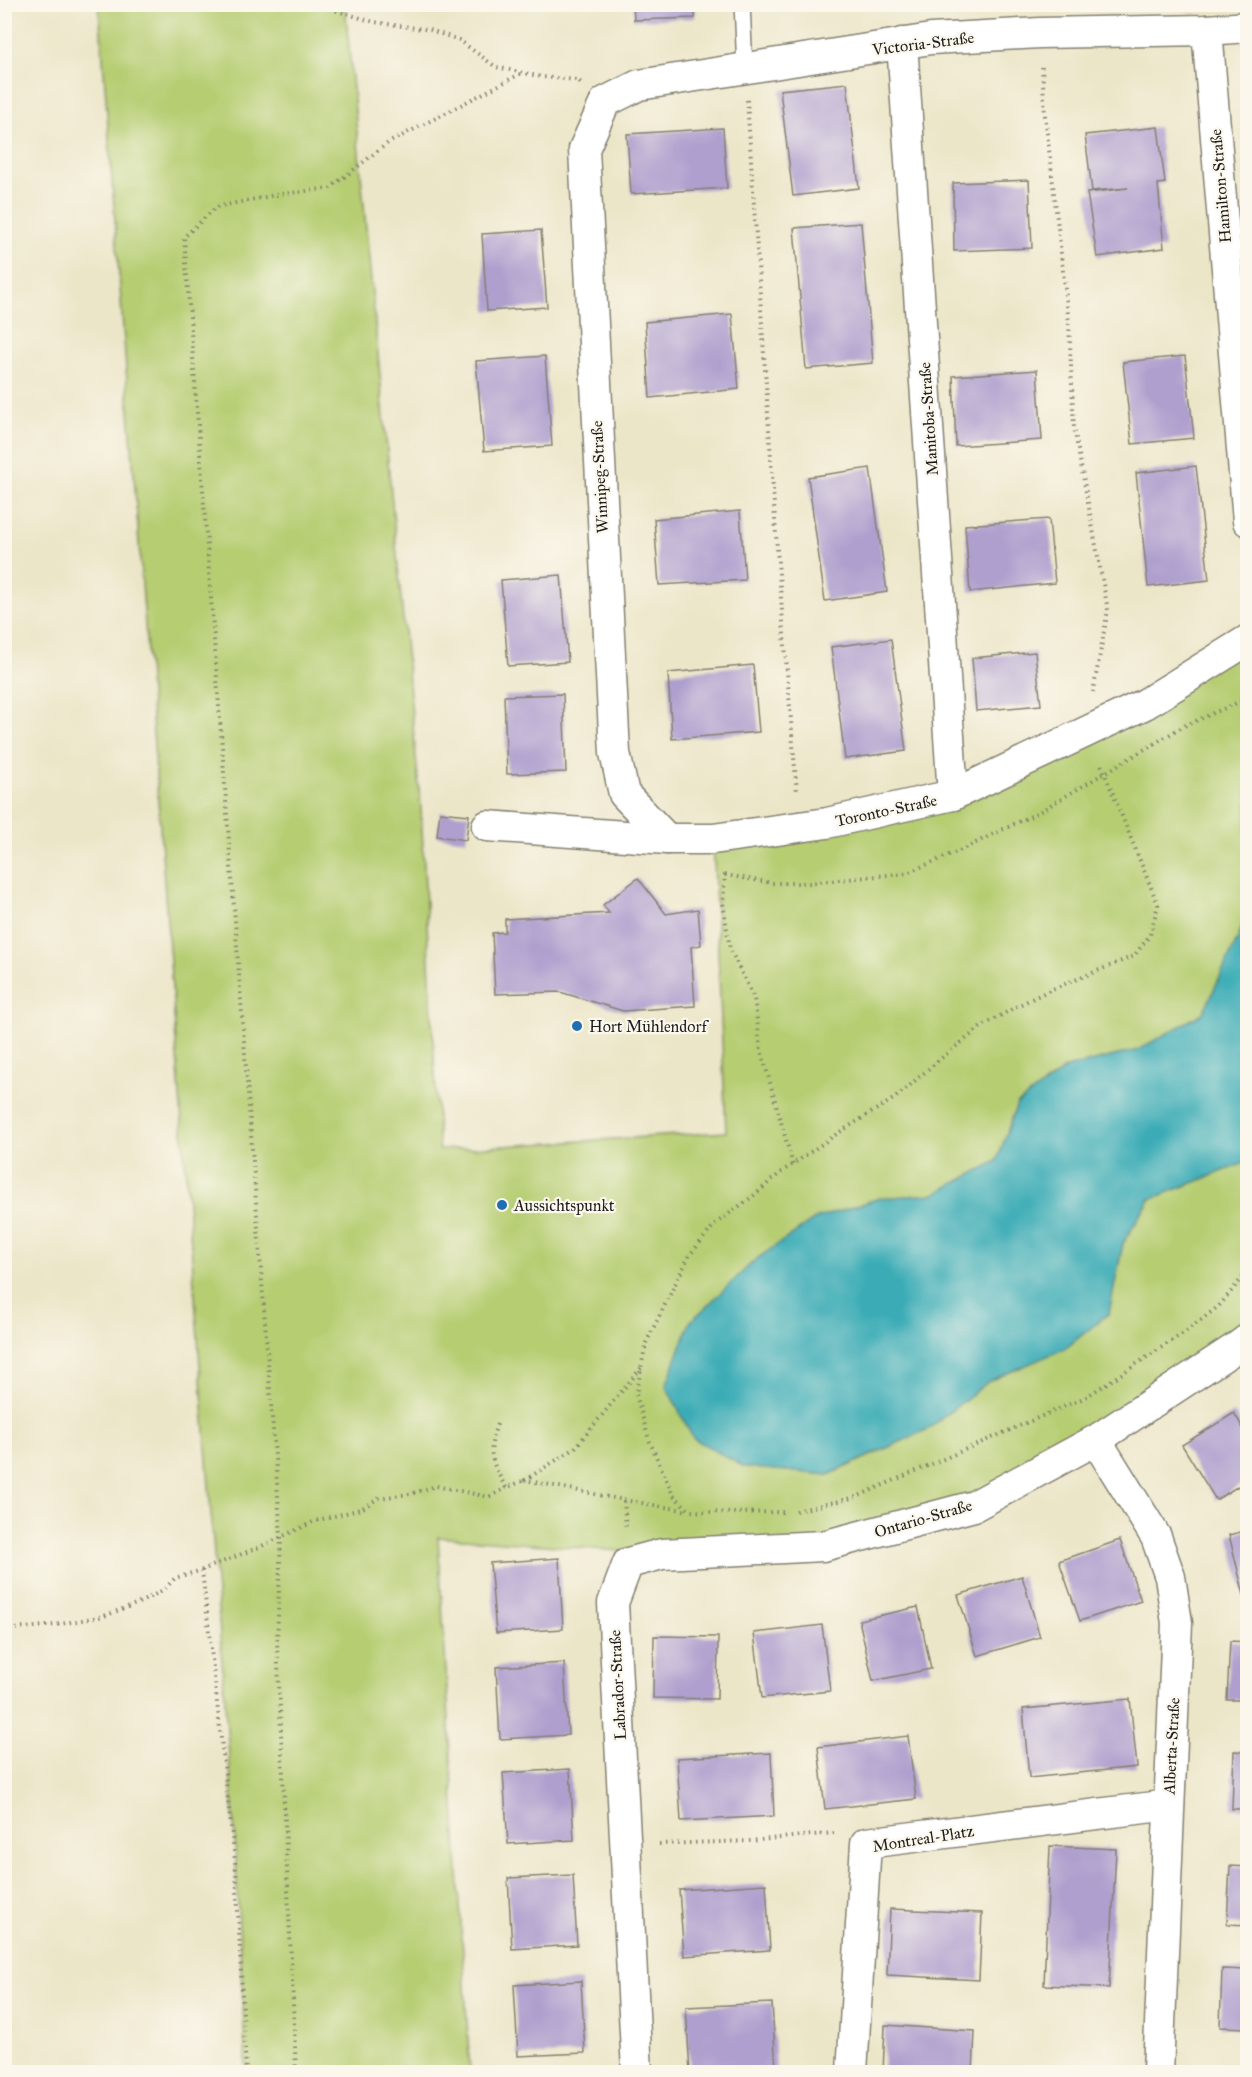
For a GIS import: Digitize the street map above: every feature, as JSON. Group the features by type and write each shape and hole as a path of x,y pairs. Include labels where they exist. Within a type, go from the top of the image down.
{"street":[{"name":"Victoria-Straße","path":"605,102 639,85 931,39 1040,33 1207,30 1248,27"},
{"name":"Hamilton-Straße","path":"1207,30 1248,521"},
{"name":"Manitoba-Straße","path":"902,43 953,795"},
{"name":"Winnipeg-Straße","path":"605,102 584,149 615,753 624,794 667,838"},
{"name":"Toronto-Straße","path":"487,826 713,839 827,823 953,795 1145,704 1248,640"},
{"name":"Ontario-Straße","path":"662,1554 823,1546 974,1506 1096,1440 1245,1346"},
{"name":"Alberta-Straße","path":"1096,1440 1156,1537 1170,1577 1177,1623 1158,2073"},
{"name":"Labrador-Straße","path":"637,2073 613,1603 628,1563 662,1554"},
{"name":"Montreal-Platz","path":"852,2073 867,1844 1169,1805"}],"lane":[{"path":"742,4 745,68"}],"path":[{"path":"326,4 334,10 375,22 430,30 459,40 496,67 542,77 578,80 605,102"},
{"path":"1040,33 1045,115 1069,323 1074,428 1108,610 1086,732"},
{"path":"745,68 777,549 800,827"},
{"path":"296,2073 277,1641 281,1537 184,237 216,207 275,195 330,188 388,143 522,73"},
{"path":"793,1165 761,1050 754,998 730,949 723,903 725,875 772,883 809,883 908,873 1037,813 1185,726 1248,698"},
{"path":"690,1511 673,1495 649,1440 636,1394 646,1343 689,1256 715,1224 780,1173 895,1098 981,1027 1017,1006 1134,956 1150,935 1158,905 1105,773"},
{"path":"525,1480 690,1511 732,1513 796,1511 856,1497 1086,1397 1185,1332 1219,1306 1248,1272"},
{"path":"4,1630 55,1625 104,1616 141,1602 165,1589 175,1578 202,1570 315,1521 361,1509 379,1498 410,1494 436,1486 489,1497 525,1480 574,1449 641,1367"},
{"path":"497,1424 490,1444 495,1468 506,1488"},
{"path":"202,1570 236,1870 246,2073"},
{"path":"625,1845 749,1841 798,1836"}],"green space":[{"path":"99,5 345,5 421,810 439,1150 726,1132 713,839 953,795 1247,640 1247,913 1238,938 1203,1013 1138,1050 1066,1068 1017,1104 997,1161 934,1194 880,1198 815,1219 755,1260 693,1438 744,1467 829,1475 928,1429 989,1381 1066,1347 1109,1313 1123,1243 1151,1199 1247,1162 1247,1339 974,1506 823,1546 662,1554 438,1537 470,2072 246,2072 234,1823"}],"water":[{"path":"1247,913 1247,1162 1150,1199 1123,1243 1109,1313 1066,1348 989,1381 928,1429 828,1475 744,1467 693,1438 666,1386 690,1322 755,1260 815,1219 880,1198 934,1194 997,1161 1017,1104 1067,1068 1138,1050 1203,1013 1238,938"}],"building":[{"path":"633,4 695,4 695,18 634,20"},
{"path":"847,83 859,188 793,196 780,90"},
{"path":"1158,127 1165,183 1158,184 1164,248 1097,257 1087,193 1128,188 1092,191 1085,135"},
{"path":"723,128 727,188 631,194 627,134"},
{"path":"1029,180 1032,248 954,251 953,183"},
{"path":"861,223 873,363 806,369 794,228"},
{"path":"541,230 547,307 487,311 482,234"},
{"path":"732,314 739,389 650,398 645,322"},
{"path":"545,356 552,446 484,451 476,361"},
{"path":"1185,356 1194,438 1132,444 1123,362"},
{"path":"1037,370 1042,440 956,446 953,376"},
{"path":"1196,466 1209,580 1148,587 1136,473"},
{"path":"870,468 887,592 825,601 808,477"},
{"path":"740,511 745,580 659,585 654,519"},
{"path":"1049,519 1055,583 970,592 965,525"},
{"path":"561,575 568,662 508,666 501,580"},
{"path":"891,639 906,751 845,759 831,647"},
{"path":"1035,652 1041,705 976,711 972,658"},
{"path":"753,665 759,732 672,739 668,673"},
{"path":"563,694 566,772 507,774 504,696"},
{"path":"440,812 469,815 466,840 437,836"},
{"path":"638,878 666,914 698,909 701,945 691,947 695,1006 623,1011 560,992 495,994 492,933 505,932 505,919 609,913 603,905"},
{"path":"1234,1413 1248,1436 1248,1480 1216,1500 1182,1445"},
{"path":"1248,1530 1248,1595 1244,1595 1229,1535"},
{"path":"1120,1540 1141,1601 1080,1621 1059,1561"},
{"path":"559,1558 563,1629 496,1633 490,1563"},
{"path":"1022,1576 1040,1637 977,1656 958,1595"},
{"path":"918,1607 931,1669 873,1681 859,1620"},
{"path":"822,1625 830,1691 762,1698 754,1633"},
{"path":"654,1636 718,1637 717,1699 653,1698"},
{"path":"1230,1641 1248,1642 1248,1700 1227,1700"},
{"path":"564,1663 568,1735 500,1739 496,1667"},
{"path":"1130,1699 1137,1767 1029,1778 1023,1709"},
{"path":"908,1736 916,1799 825,1809 818,1747"},
{"path":"1234,1751 1248,1752 1248,1809 1232,1809"},
{"path":"771,1753 774,1816 681,1821 677,1758"},
{"path":"570,1769 574,1840 508,1844 503,1773"},
{"path":"1050,1846 1116,1849 1109,1988 1044,1985"},
{"path":"1230,1866 1248,1867 1248,1925 1227,1924"},
{"path":"573,1875 577,1945 512,1949 508,1878"},
{"path":"766,1884 770,1950 684,1956 679,1890"},
{"path":"890,1909 982,1913 979,1980 887,1975"},
{"path":"1222,1969 1248,1970 1248,2028 1220,2027"},
{"path":"581,1981 585,2053 518,2056 514,1985"},
{"path":"772,2003 776,2069 690,2072 686,2007"},
{"path":"885,2025 975,2031 973,2072 883,2072"}],"place":[{"name":"Hort Mühlendorf","path":"577,1026"},
{"name":"Aussichtspunkt","path":"502,1205"}]}
